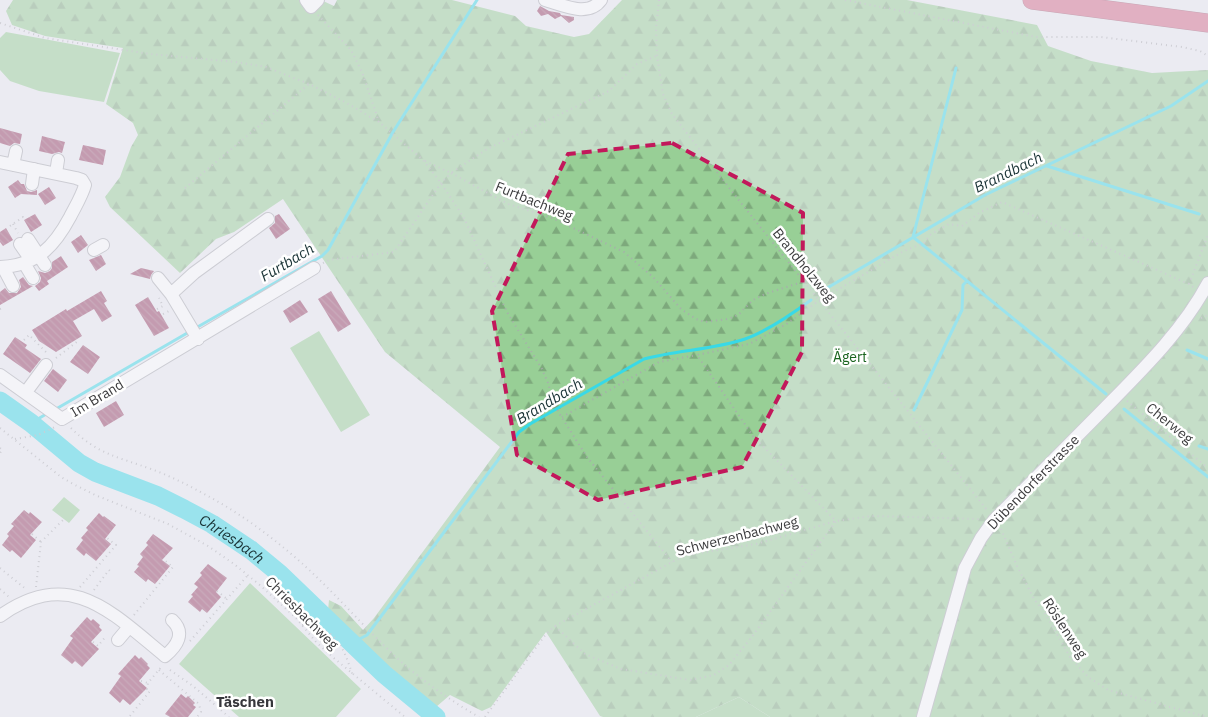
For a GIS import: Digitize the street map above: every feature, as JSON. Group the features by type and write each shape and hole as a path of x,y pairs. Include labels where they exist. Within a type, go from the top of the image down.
{"highway":[{"path":"1032,0 1208,22"}],"street":[{"path":"306,0 311,7 318,0"},
{"path":"545,0 585,10 593,8 601,0"},
{"path":"13,165 16,151"},
{"path":"56,174 58,160"},
{"path":"0,162 76,178 82,180 85,185 61,233 53,244 35,261 1,269 11,286"},
{"path":"32,184 34,169"},
{"path":"171,294 202,267 268,219"},
{"path":"22,238 35,261 33,278"},
{"name":"Im Brand","path":"0,375 56,414 197,337 314,268"},
{"path":"158,278 187,309 189,324 197,337"},
{"name":"Dübendorferstrasse","path":"923,717 965,568 981,538 997,524 1119,394 1177,329 1205,297 1208,283"},
{"path":"26,392 48,362"},
{"path":"0,616 12,607 44,595 61,594 77,596 99,605 130,623 164,661 176,647 179,639 179,630 172,620"},
{"path":"118,640 130,623"}],"path":[{"name":"Brandholzweg","path":"660,0 656,28 656,56 663,94 672,114 997,524"},
{"path":"845,0 1036,37 1101,37 1182,47 1200,51 1208,56"},
{"path":"323,20 351,50 362,72 379,122"},
{"path":"0,23 46,38 150,54 236,62 266,67 309,84 343,101 389,130 423,160 464,218 507,312 542,369 554,404 561,417 587,457 672,562"},
{"path":"314,268 329,260 394,252 441,183 451,173 487,149 609,91 637,64 656,56"},
{"path":"185,188 309,84"},
{"name":"Furtbachweg","path":"423,160 508,204 552,218 624,252 653,277 681,309 696,319 705,322 728,319 738,315 753,300 765,294 805,281"},
{"path":"561,417 659,362 749,344 785,324 820,300 904,252 924,243 930,235 949,224 962,226 979,214 1002,202 1189,284 1205,297"},
{"path":"10,226 24,218"},
{"path":"12,224 22,238"},
{"path":"1189,284 1208,235"},
{"path":"0,309 4,306"},
{"path":"157,309 162,306"},
{"path":"1199,319 1208,315"},
{"path":"24,340 29,335 48,362"},
{"path":"555,626 585,654 621,669 690,680 714,675 729,665 751,638 836,521 752,436 697,355"},
{"name":"Cherweg","path":"1119,394 1208,468"},
{"path":"56,414 88,443 105,453 184,483 250,522 291,554 419,677 455,703 479,717"},
{"name":"Chriesbachweg","path":"0,428 60,477 95,495 153,517 180,530 220,554 248,574 302,625 316,642 354,676 405,717"},
{"path":"15,439 48,431"},
{"path":"0,448 2,450 0,453"},
{"name":"Schwerzenbachweg","path":"485,717 546,634 555,626 687,555 756,544 836,521 872,516 997,524"},
{"path":"36,587 41,542 64,519"},
{"path":"996,534 997,524"},
{"name":"Röslenweg","path":"997,524 1034,599 1045,613 1070,657 1088,677 1108,690 1205,717"},
{"path":"32,534 41,542"},
{"path":"80,587 116,545 107,538"},
{"path":"130,623 173,567 164,560"},
{"path":"0,568 27,590"},
{"path":"92,592 110,571"},
{"path":"176,647 185,645 196,636 248,574"},
{"path":"0,589 10,598"},
{"path":"217,591 227,599"},
{"path":"302,625 318,626 332,635 347,656 354,676"},
{"path":"93,642 98,646"},
{"path":"130,716 150,691 147,689 148,684 164,661"},
{"path":"159,670 199,704 201,712 197,717"},
{"path":"170,670 193,686 229,717"},
{"path":"141,681 148,684"}],"highlighted area":[{"path":"672,143 803,213 802,352 742,467 598,500 517,455 492,311 568,154"}],"green space":[{"name":"Ägert","path":"13,0 321,0 334,6 337,0 452,0 515,16 526,26 574,37 589,34 622,0 907,0 1037,25 1048,46 1091,61 1152,73 1208,70 1208,717 770,717 739,697 696,717 603,717 600,716 546,632 491,707 482,711 450,695 436,707 379,662 328,610 329,600 341,606 363,630 374,618 500,447 385,352 283,199 234,232 216,239 180,273 110,207 105,197 120,177 131,147 138,135 133,123 106,104 123,48 45,36 12,25 6,11"},
{"path":"6,32 120,53 104,102 39,91 10,81 0,70 0,38"},
{"path":"319,331 370,415 341,432 290,348"},
{"path":"64,497 80,510 69,523 52,510"},
{"path":"250,583 361,689 336,717 239,717 179,664"},
{"path":"739,697 770,717 696,717"}],"building":[{"path":"540,6 561,15 574,17 574,20 569,23 561,16 555,19 548,14 541,16 537,11"},
{"path":"0,128 22,134 20,144 14,143 10,146 0,143"},
{"path":"42,136 65,142 62,153 52,154 39,151"},
{"path":"83,145 106,150 103,165 79,160"},
{"path":"18,180 21,184 24,184 27,191 37,190 37,195 21,194 15,198 8,187"},
{"path":"49,187 56,198 45,205 38,194"},
{"path":"35,214 42,225 31,232 24,220"},
{"path":"279,214 290,229 276,239 269,228 275,223 275,216"},
{"path":"6,228 13,240 3,246 0,242 0,232"},
{"path":"81,235 88,245 78,253 71,242"},
{"path":"101,255 106,264 96,271 89,260"},
{"path":"61,256 68,267 47,281 49,284 39,291 35,286 40,282 41,278 38,271 45,273 50,271 52,262"},
{"path":"141,268 154,271 150,279 130,274"},
{"path":"23,277 29,285 33,286 0,305 0,292 5,288 9,293 17,293 21,287 19,280"},
{"path":"101,291 107,301 104,303 112,316 102,322 94,309 73,321 82,336 56,352 39,341 32,330 66,309 67,311"},
{"path":"331,291 351,324 338,332 318,299"},
{"path":"148,297 169,328 154,336 135,305"},
{"path":"300,300 308,312 290,323 283,311"},
{"path":"15,337 27,345 25,348 41,359 30,373 3,354"},
{"path":"83,345 100,357 88,374 70,362"},
{"path":"53,369 67,380 58,392 44,381"},
{"path":"116,401 124,415 104,427 96,413"},
{"path":"24,510 29,514 30,512 42,522 30,535 36,540 21,558 12,550 10,552 2,545 9,536 7,534 14,526 11,524"},
{"path":"99,513 116,525 105,539 111,544 96,561 86,553 84,556 76,549 83,540 81,538 88,530 86,528"},
{"path":"153,534 173,548 162,560 170,566 155,584 148,579 146,582 134,572 143,557 140,554 148,545 146,543"},
{"path":"208,564 227,578 216,592 221,597 207,613 202,609 200,612 188,602 198,587 194,584"},
{"path":"87,617 100,625 99,627 102,630 91,642 99,649 82,667 75,661 72,664 61,655 73,638 70,636"},
{"path":"135,655 139,659 141,657 150,668 139,681 147,688 130,705 123,699 120,703 109,693 121,676 118,674"},
{"path":"181,694 186,698 188,696 195,703 193,705 196,707 188,717 170,717 165,714"}],"waterway":[{"name":"Furtbach","path":"194,329 322,256 328,250 393,132 477,0"},
{"path":"956,68 913,237 1106,394"},
{"name":"Brandbach","path":"822,291 985,195 1171,106 1208,81"},
{"path":"1047,166 1199,214"},
{"path":"914,410 962,310 963,285 967,281"},
{"name":"Brandbach","path":"352,643 367,635 519,432 644,359 720,346 754,336 811,300"},
{"name":"Furtbach","path":"56,409 189,332"},
{"path":"1187,350 1208,359"},
{"name":"Chriesbach","path":"0,401 31,423 79,463 95,472 158,496 184,509 212,524 251,550 280,574 384,674 436,717"},
{"path":"1124,409 1208,477"},
{"name":"Furtbach","path":"31,423 48,413"},
{"path":"1199,446 1208,449"}],"district":[{"name":"Täschen","path":"245,701"}]}
